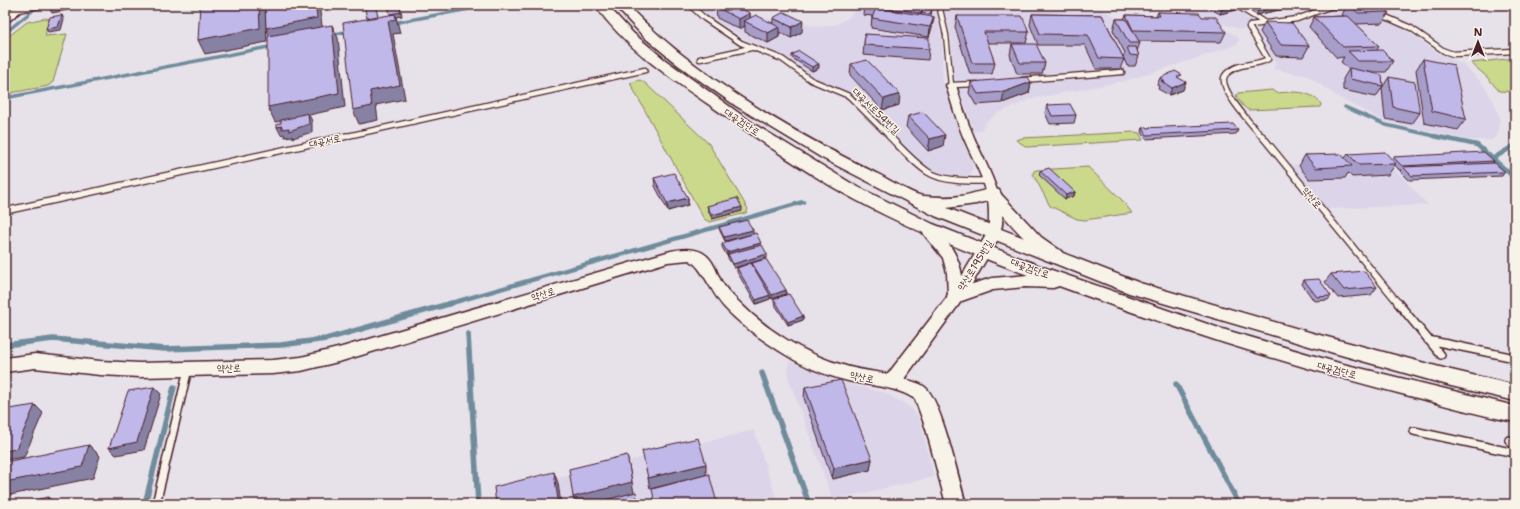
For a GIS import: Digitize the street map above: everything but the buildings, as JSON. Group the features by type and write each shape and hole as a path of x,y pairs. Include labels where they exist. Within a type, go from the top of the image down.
{"main road":[{"name":"대곶검단로","path":"601,5 622,30 671,72 739,120 808,165 864,197 926,228 985,252 1168,319 1267,351 1388,383 1515,414"},
{"name":"대곶검단로","path":"620,5 648,34 683,62 741,103 827,155 913,200 994,234 1135,288 1232,317 1443,376 1515,393"},
{"path":"913,200 960,203 976,200 991,188"},
{"path":"956,296 992,284 1025,281 1070,283"}],"street":[{"name":"약산로195번길","path":"891,383 956,296 985,252 994,234 997,222 991,188 964,125 951,86"},
{"path":"991,188 1036,241 1068,263"},
{"path":"926,228 945,248 953,262 956,296"},
{"name":"약산로","path":"5,365 35,361 100,368 188,369 273,367 322,359 667,256 686,254 701,259 727,300 762,331 786,347 802,356 844,373 891,383 914,390 921,395 932,419 956,504"}],"lane":[{"path":"12,13 44,5"},
{"name":"대곶서로54번길","path":"690,5 712,24 751,48 782,59 811,80 849,96 916,163 929,173 991,188"},
{"name":"약산로195번길","path":"939,5 946,35 951,86"},
{"path":"1236,5 1265,23 1297,19 1332,6 1363,9"},
{"path":"1374,13 1411,28 1444,51 1453,54 1515,51"},
{"name":"약산로","path":"1265,23 1251,25 1249,27 1257,44 1267,57 1266,61 1228,70 1223,78 1228,92 1441,355"},
{"path":"700,59 751,48"},
{"name":"대곶서로","path":"5,212 645,70"},
{"path":"1013,81 1122,72"},
{"path":"951,86 982,83"},
{"path":"1428,340 1515,358"},
{"path":"156,504 188,369"},
{"path":"1414,431 1515,453"},
{"path":"1509,440 1515,448"}],"shaded area":[{"path":"697,5 706,5 743,15 821,27 837,24 848,18 860,5 934,5 942,39 943,80 952,111 973,166 972,171 969,175 954,177 942,176 926,169 850,93 815,80 786,60 752,43 707,16"},
{"path":"943,5 1094,5 1116,17 1206,22 1233,34 1238,37 1239,40 1237,44 1222,50 1125,81 1031,99 998,113 987,121 980,131 974,131 954,76 951,35"},
{"path":"1158,5 1230,5 1257,20 1246,24 1243,30"},
{"path":"1335,9 1351,9 1371,13 1394,22 1437,52 1464,65 1482,83 1494,102 1500,118 1497,136 1491,140 1469,140 1386,122 1339,98 1308,76 1273,69 1276,63 1258,37 1256,30 1312,20"},
{"path":"1387,161 1428,205 1325,209 1291,165"},
{"path":"789,361 844,383 886,393 910,407 917,415 921,425 934,477 833,500 788,377"},
{"path":"754,430 778,504 494,504 494,494"}],"green space":[{"path":"45,18 49,19 45,36 67,34 53,82 48,86 5,94 5,39 27,22"},
{"path":"1515,58 1515,92 1499,91 1487,77 1471,63"},
{"path":"640,80 645,83 709,144 748,209 746,213 710,222 704,219 630,83"},
{"path":"1272,90 1276,93 1300,92 1311,96 1321,104 1320,107 1248,110 1236,96 1238,93"},
{"path":"1139,133 1143,140 1027,147 1016,140 1022,138"},
{"path":"1088,167 1121,199 1132,213 1085,220 1077,219 1050,206 1033,174 1034,171 1037,170"}],"waterway":[{"path":"393,23 491,5"},
{"path":"5,33 32,11"},
{"path":"330,35 350,31"},
{"path":"5,98 274,46"},
{"path":"1345,107 1386,125 1439,137"},
{"path":"1434,136 1477,145 1515,178"},
{"path":"1494,158 1515,145"},
{"path":"448,304 803,202"},
{"path":"5,345 53,339 165,349 281,345 326,339 452,303"},
{"path":"468,334 478,504"},
{"path":"762,373 809,504"},
{"path":"1176,384 1239,504"},
{"path":"145,504 174,387"}]}
